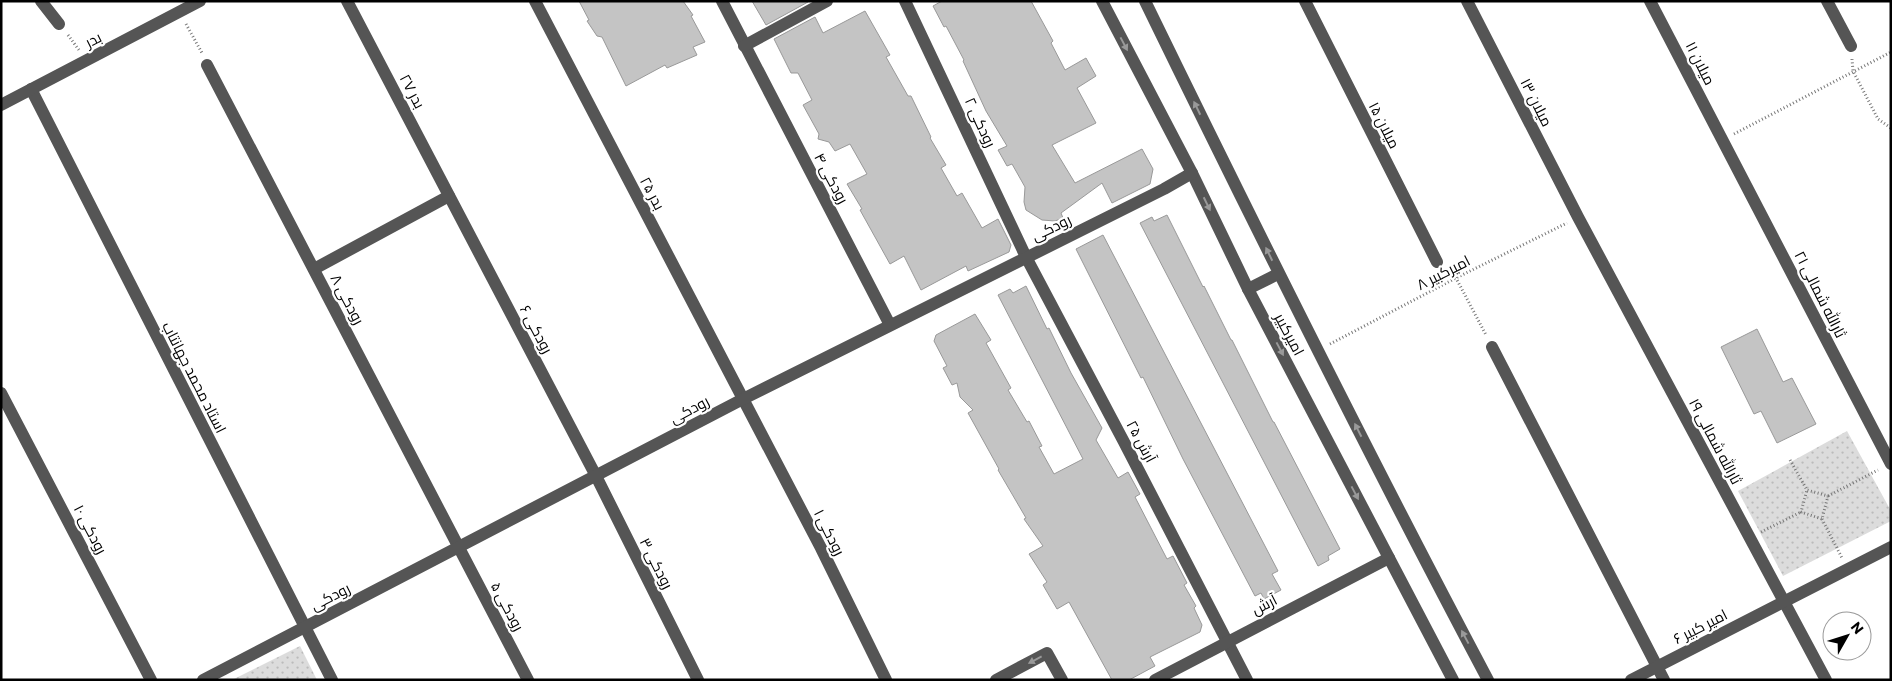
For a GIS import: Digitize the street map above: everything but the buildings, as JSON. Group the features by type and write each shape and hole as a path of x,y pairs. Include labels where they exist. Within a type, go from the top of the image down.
{"street":[{"path":"41,1 59,24"},
{"name":"بدر","path":"1,105 200,1"},
{"name":"بدر ۲۷","path":"348,1 449,196"},
{"name":"بدر ۲۵","path":"535,1 743,399"},
{"name":"رودکی ۴","path":"722,1 890,325"},
{"path":"744,46 827,1"},
{"name":"رودکی ۲","path":"905,1 1026,257"},
{"name":"امیرکبیر","path":"1102,1 1192,173 1248,289 1453,680"},
{"name":"امیرکبیر","path":"1145,1 1278,274 1488,680"},
{"name":"میلان ۱۵","path":"1305,1 1437,262"},
{"name":"میلان ۱۳","path":"1467,1 1578,217"},
{"name":"میلان ۱۱","path":"1650,1 1722,140"},
{"path":"1827,1 1850,46"},
{"name":"رودکی ۸","path":"207,65 459,548"},
{"name":"استاد محمد جهانتاب","path":"31,89 332,680"},
{"name":"ثارالله شمالی ۲۱","path":"1722,140 1891,464"},
{"name":"رودکی","path":"203,680 743,399 1156,193 1192,173"},
{"path":"314,269 449,196"},
{"name":"رودکی ۶","path":"449,196 596,476"},
{"name":"ثارالله شمالی ۱۹","path":"1578,217 1826,680"},
{"name":"آرش ۲۵","path":"1026,257 1247,680"},
{"path":"1248,289 1278,274"},
{"path":"1492,347 1664,680"},
{"name":"رودکی ۱۰","path":"1,393 151,680"},
{"name":"رودکی ۱","path":"743,399 821,548 886,680"},
{"name":"رودکی ۳","path":"596,476 698,680"},
{"name":"امیر کبیر ۶","path":"1631,680 1891,547"},
{"name":"رودکی ۵","path":"459,548 528,680"},
{"name":"آرش","path":"1155,680 1389,558"},
{"path":"996,680 1047,653 1062,680"}],"path":[{"path":"180,12 207,65"},
{"path":"59,24 88,60"},
{"path":"1850,46 1853,72 1878,119 1891,128"},
{"path":"1722,140 1891,52"},
{"name":"امیرکبیر ۸","path":"1318,351 1456,278 1578,217"},
{"path":"1437,262 1456,278 1492,347"},
{"path":"1790,460 1807,490 1828,496 1891,464"},
{"path":"1801,512 1807,490"},
{"path":"1828,496 1822,519 1848,569"},
{"path":"1750,538 1801,512 1822,519"}],"shaded area":[{"path":"1847,431 1891,511 1891,521 1783,576 1738,491"},
{"path":"300,646 317,680 232,680"}]}
